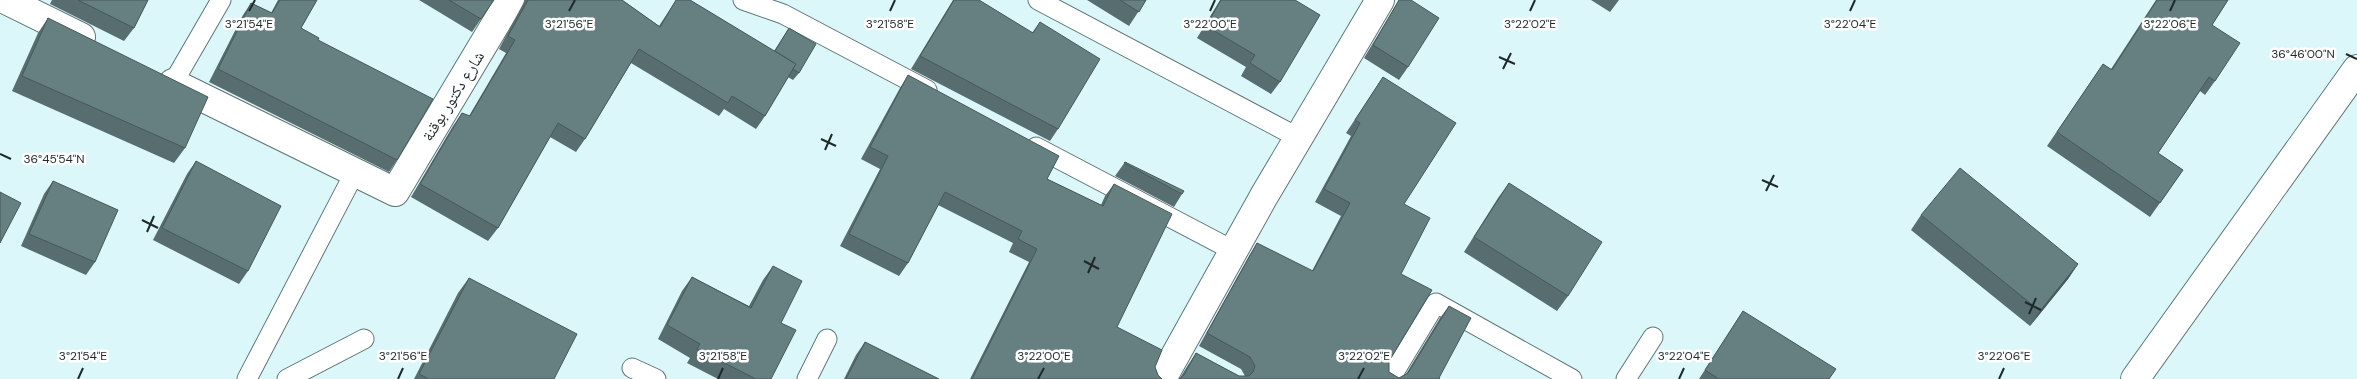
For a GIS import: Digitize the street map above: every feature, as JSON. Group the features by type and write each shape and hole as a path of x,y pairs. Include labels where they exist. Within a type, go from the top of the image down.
{"street":[{"path":"6,0 103,48"},
{"name":"شارع دكتور بوقنة","path":"355,172 395,192 510,0"},
{"path":"1162,379 1188,352 1234,251 1380,0"},
{"path":"2135,379 2357,68"},
{"path":"146,70 355,172"}],"lane":[{"path":"173,83 221,0"},
{"path":"743,0 783,14 942,98"},
{"path":"1038,0 1299,138"},
{"path":"1022,140 1234,251"},
{"path":"247,379 355,172"},
{"path":"1390,379 1436,304 1572,379"},
{"path":"1626,379 1653,337"},
{"path":"287,379 364,339"},
{"path":"807,379 827,339"},
{"path":"632,368 656,379"}],"building":[{"path":"78,0 148,0 134,28"},
{"path":"280,0 317,0 301,28 319,38 318,40 433,99 397,160 218,69 251,3 272,13"},
{"path":"449,0 494,0 481,19"},
{"path":"528,0 622,0 660,27 676,0 690,0 796,64 765,116 732,96 728,103 639,49 585,139 558,123 498,228 420,184 462,113 470,116 515,40 508,36"},
{"path":"954,0 979,0 1033,33 1040,22 1100,59 1058,129 920,56"},
{"path":"1120,0 1146,0 1139,12"},
{"path":"1221,0 1295,0 1320,15 1280,82 1250,63 1255,55 1206,26"},
{"path":"1399,0 1411,0 1439,18 1408,67 1373,45"},
{"path":"2157,0 2228,0 2212,25 2240,43 2215,81 2209,77 2158,153 2183,170 2160,203 2057,132 2103,64 2112,70"},
{"path":"48,18 208,97 185,148 22,76"},
{"path":"789,28 816,44 799,73 793,69 796,64 775,51"},
{"path":"908,75 1059,156 1047,179 1103,206 1114,184 1172,214 1117,327 1162,350 1155,367 1162,379 972,379 1037,249 1018,239 1022,231 945,192 908,263 849,234 888,156 870,147"},
{"path":"1383,77 1456,123 1404,204 1430,218 1401,274 1432,290 1389,361 1389,372 1399,378 1408,373 1449,306 1471,318 1440,379 1179,379 1184,375 1196,353 1239,376 1249,376 1253,372 1255,366 1250,357 1207,333 1257,243 1313,271 1350,203 1324,189 1360,123 1355,120"},
{"path":"196,161 281,206 248,271 162,228"},
{"path":"1125,162 1184,191 1182,194"},
{"path":"1960,168 2078,264 2040,311 1921,215"},
{"path":"53,181 118,210 95,262 29,234"},
{"path":"1509,183 1602,242 1568,296 1474,237"},
{"path":"0,192 21,203 0,243"},
{"path":"773,266 802,281 781,323 796,330 771,379 756,379 697,349 700,344 667,325 692,277 751,308"},
{"path":"469,278 577,334 554,379 429,379 419,374"},
{"path":"1743,311 1836,369 1829,379 1719,379 1705,370"},
{"path":"865,342 939,379 846,379"}]}
